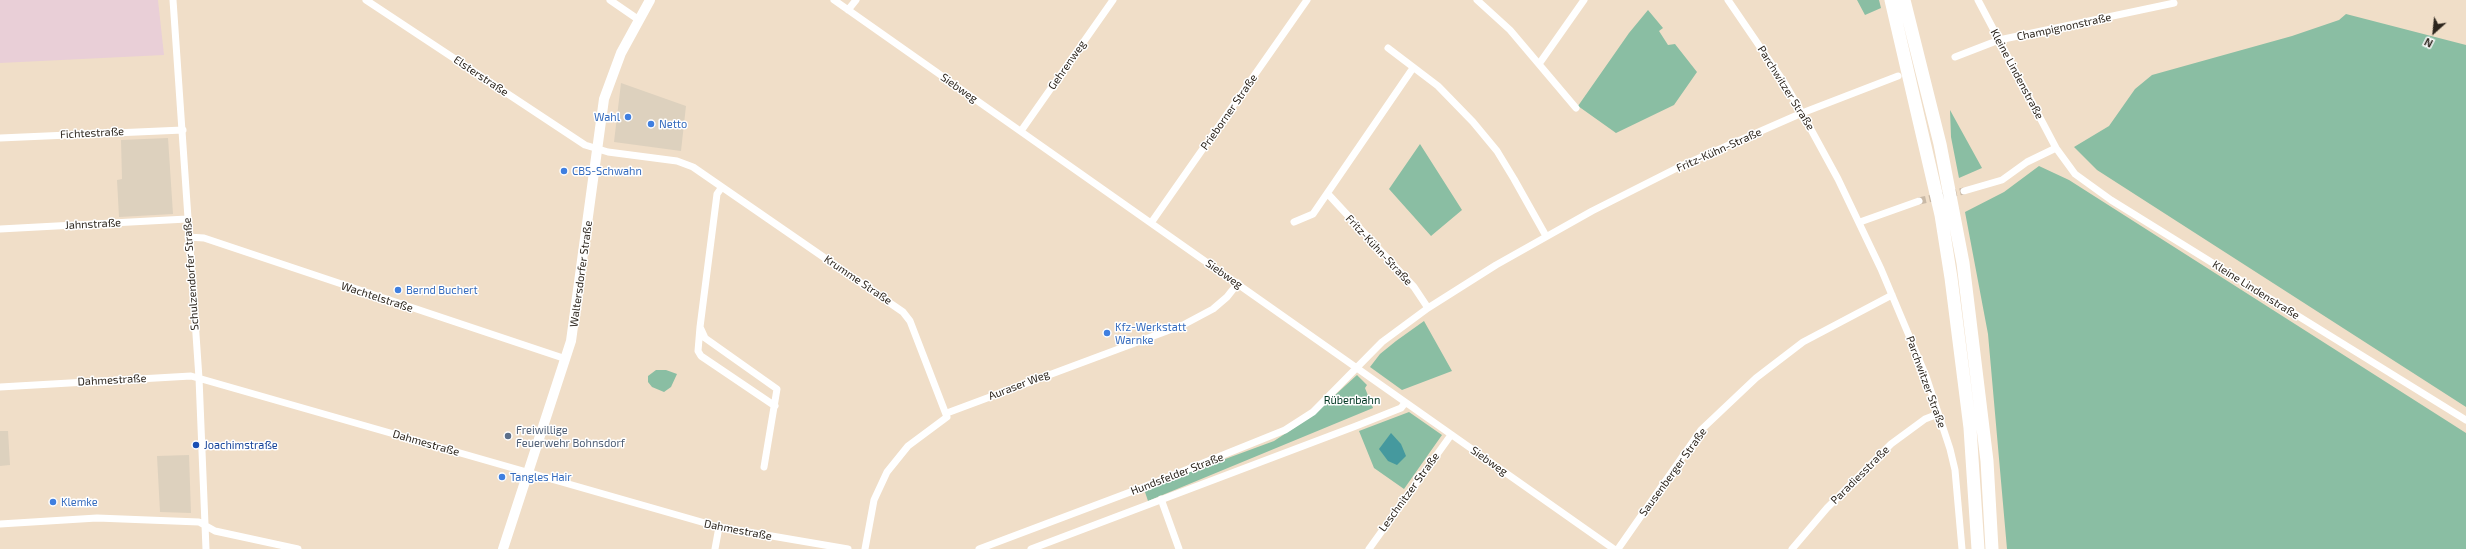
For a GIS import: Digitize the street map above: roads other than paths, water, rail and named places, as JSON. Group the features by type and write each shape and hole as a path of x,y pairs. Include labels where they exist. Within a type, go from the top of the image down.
{"highway":[{"path":"1891,0 1941,215 1950,270 1970,428 1978,549"},
{"path":"1904,0 1940,144 1963,263 1988,461 1992,549"}],"street":[{"name":"Schulzendorfer Straße","path":"173,0 183,130 188,237 199,378 206,549"},
{"name":"Elsterstraße","path":"366,0 585,145 597,149"},
{"path":"610,0 639,20"},
{"name":"Waltersdorfer Straße","path":"503,549 566,359 576,318 604,99 610,81 650,0"},
{"name":"Siebweg","path":"834,0 1614,549"},
{"path":"848,10 856,0"},
{"name":"Gehrenweg","path":"1021,131 1113,0"},
{"name":"Prieborner Straße","path":"1151,223 1307,0"},
{"path":"1476,0 1510,30 1576,108"},
{"path":"1539,64 1584,0"},
{"name":"Parchwitzer Straße","path":"1728,0 1784,82 1802,113 1860,222 1892,295 1926,376 1955,470 1962,549"},
{"name":"Kleine Lindenstraße","path":"1978,0 2056,148 2075,174 2111,200 2466,420"},
{"name":"Champignonstraße","path":"1955,56 1999,40 2174,3"},
{"path":"1388,48 1451,98 1497,151 1546,236"},
{"path":"1294,222 1313,214 1413,68"},
{"name":"Fritz-Kühn-Straße","path":"1356,368 1382,342 1428,308 1546,236 1681,166 1802,113 1898,76"},
{"name":"Fichtestraße","path":"0,138 183,130"},
{"path":"1964,191 1984,187 2002,180 2027,162 2056,148"},
{"name":"Krumme Straße","path":"597,149 686,163 903,312 910,321 947,413"},
{"path":"722,187 717,194 698,351 701,356 775,406"},
{"name":"Fritz-Kühn-Straße","path":"1328,194 1414,288 1428,308"},
{"path":"1860,222 1919,201"},
{"name":"Jahnstraße","path":"0,229 187,219"},
{"name":"Wachtelstraße","path":"188,237 204,238 566,359"},
{"name":"Auraser Weg","path":"865,549 874,500 887,472 908,446 944,421 947,417 947,413 1183,325 1222,302 1238,283"},
{"name":"Sausenberger Straße","path":"1618,549 1701,430 1756,378 1803,342 1892,295"},
{"path":"700,327 705,338 777,389 764,467"},
{"name":"Hundsfelder Straße","path":"979,549 1267,439 1313,412 1356,368"},
{"name":"Dahmestraße","path":"0,387 184,376 199,378 719,528 848,549"},
{"name":"Hundsfelder Straße","path":"1031,549 1401,408 1405,403"},
{"name":"Paradiesstraße","path":"1792,549 1827,508 1887,449 1920,422 1938,414"},
{"name":"Leschnitzer Straße","path":"1369,549 1450,435"},
{"path":"1161,499 1179,549"},
{"path":"0,524 96,518 199,522 215,531 298,549"},
{"path":"715,549 719,528"}],"water":[{"path":"1391,433 1401,444 1406,456 1397,465 1388,461 1379,449"}],"tunnel":[{"path":"1919,201 1964,191"}],"place":[{"name":"Wahl","path":"628,117"},
{"name":"Netto","path":"651,124"},
{"name":"CBS-Schwahn","path":"564,171"},
{"name":"Bernd Buchert","path":"398,290"},
{"name":"Kfz-Werkstatt Warnke","path":"1107,333"},
{"name":"Freiwillige Feuerwehr Bohnsdorf","path":"508,436"},
{"name":"Joachimstraße","path":"196,445"},
{"name":"Tangles Hair","path":"502,477"},
{"name":"Klemke","path":"53,502"}],"park label":[{"name":"Rübenbahn","path":"1352,400"}]}
